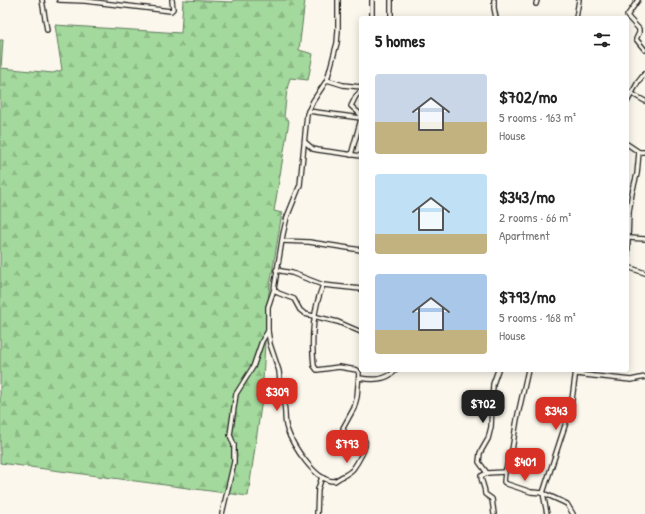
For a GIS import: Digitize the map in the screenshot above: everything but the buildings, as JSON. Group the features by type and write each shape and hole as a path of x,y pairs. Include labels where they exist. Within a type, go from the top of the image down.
{"street":[{"path":"42,0 47,30"},
{"path":"59,0 85,1 171,11 173,8 172,0"},
{"path":"323,285 315,316 312,338 312,356 315,368 321,370 339,367 357,370 359,373 357,397 354,408 343,428 345,434 348,436 364,439 366,446 353,469 332,482 322,477 308,465 298,451 287,430 285,407 278,394 280,382 278,366 270,344 268,331 268,307 274,289 276,270 287,217 300,184 308,111 327,80 338,37 338,0"},
{"path":"372,0 372,16"},
{"path":"391,0 391,16"},
{"path":"494,0 496,16"},
{"path":"576,16 579,0"},
{"path":"627,16 638,0"},
{"path":"629,18 639,29 636,40 645,50"},
{"path":"629,98 645,73"},
{"path":"327,80 343,85 359,87"},
{"path":"359,93 351,106 359,113"},
{"path":"631,94 645,101"},
{"path":"308,111 359,118"},
{"path":"351,155 359,125"},
{"path":"304,142 313,149 359,156"},
{"path":"629,145 639,152 645,152"},
{"path":"639,152 637,174 629,212 629,238 645,240"},
{"path":"282,241 309,242 359,250"},
{"path":"629,269 645,273"},
{"path":"276,270 292,273 323,285 359,289"},
{"path":"274,289 278,293 294,299 300,310 305,314 338,322 359,331"},
{"path":"222,514 234,462 234,445 230,435 236,394 253,367 262,341 268,331"},
{"path":"359,378 379,379 394,372"},
{"path":"487,472 481,466 479,459 480,453 488,439 491,427 493,384 497,372"},
{"path":"528,372 504,482 531,492 543,494 567,504 573,514"},
{"path":"547,514 543,494 571,407 576,372 631,380 645,377"},
{"path":"494,514 492,499 485,494 485,488 481,480 481,476 487,472 505,472"},
{"path":"317,514 318,489 322,477"}],"green space":[{"path":"183,0 233,2 233,0 305,0 299,50 313,54 308,80 290,78 287,89 284,117 289,121 274,211 282,213 269,292 262,399 248,496 0,463 0,40 3,40 1,68 53,73 62,70 55,25 181,33"}]}
